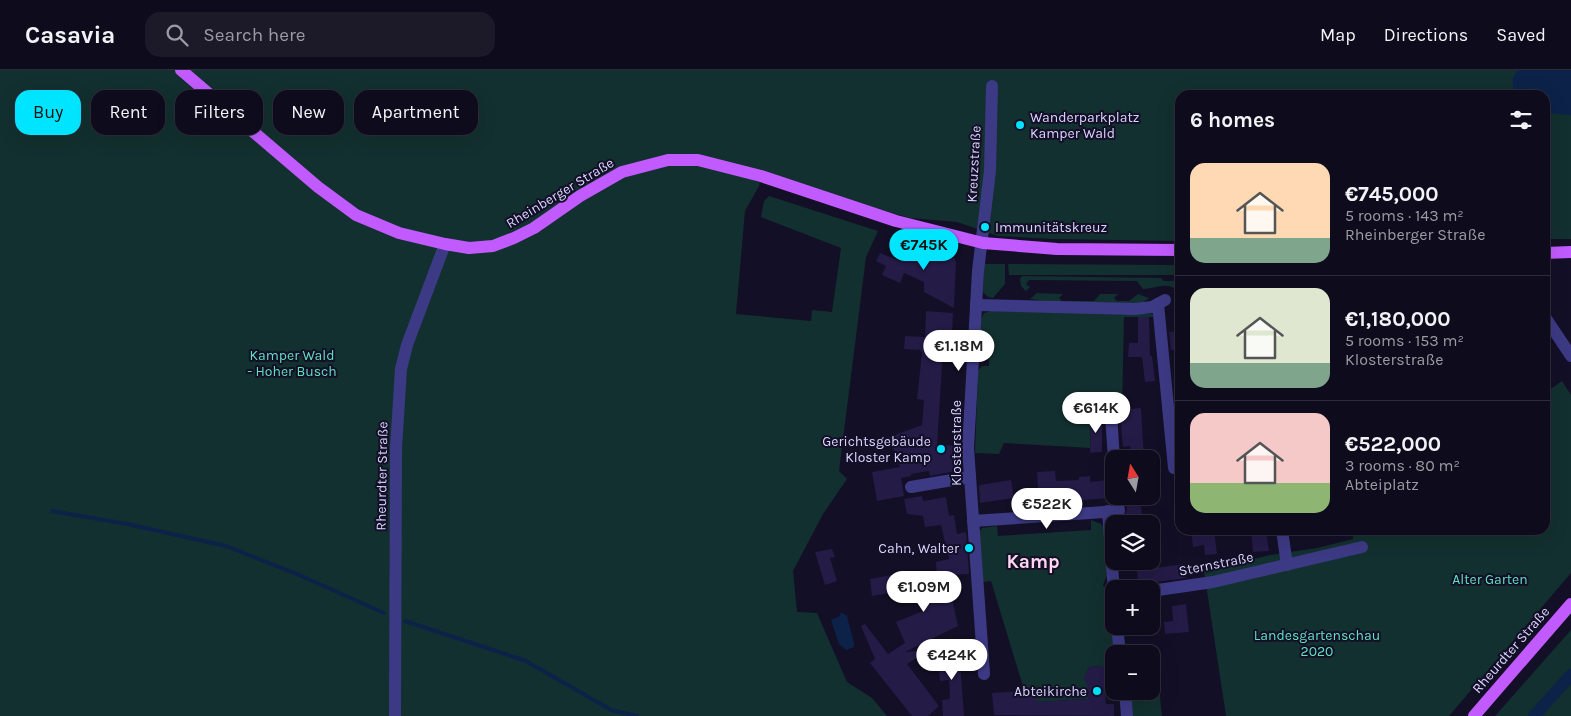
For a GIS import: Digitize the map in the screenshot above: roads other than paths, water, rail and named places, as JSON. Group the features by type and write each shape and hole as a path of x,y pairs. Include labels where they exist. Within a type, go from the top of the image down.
{"main road":[{"name":"Rheinberger Straße","path":"180,70 318,188 356,215 399,233 445,244 469,248 493,246 534,228 580,196 622,172 668,160 698,160 761,176 896,221 983,243 1057,249 1175,250"},
{"path":"1550,255 1571,252"},
{"name":"Rheurdter Straße","path":"1474,716 1571,604"}],"street":[{"name":"Kreuzstraße","path":"983,243 990,170 992,86"},
{"name":"Klosterstraße","path":"983,243 978,271 968,448 984,674"},
{"name":"Rheurdter Straße","path":"395,716 396,448 401,369 407,345 445,244"},
{"path":"976,305 1135,309 1162,302 1174,468"},
{"path":"1550,324 1571,356"},
{"path":"1110,415 1113,450"},
{"path":"911,487 970,477"},
{"path":"973,521 1119,511 1119,505"},
{"path":"1108,511 1113,580"},
{"path":"1283,535 1287,565"},
{"name":"Sternstraße","path":"1160,590 1213,582 1362,547"},
{"path":"1126,700 1127,716"}],"water":[{"path":"1518,70 1571,70 1571,115 1550,113 1550,90 1514,90 1512,82"},
{"path":"841,612 847,616 854,643 854,647 846,650 839,644 831,620 840,616"}],"waterway":[{"path":"52,511 127,524 226,546 297,574 384,613"},
{"path":"405,621 526,661 611,710 637,716"},
{"path":"1534,716 1571,675"}],"place":[{"name":"Wanderparkplatz Kamper Wald","path":"1020,125"},
{"name":"Immunitätskreuz","path":"985,227"},
{"name":"Gerichtsgebäude Kloster Kamp","path":"941,449"},
{"name":"Cahn, Walter","path":"969,548"},
{"name":"Abteikirche","path":"1097,691"}],"district":[{"name":"Kamp","path":"1033,562"}],"park label":[{"name":"Kamper Wald - Hoher Busch","path":"292,364"},
{"name":"Alter Garten","path":"1490,579"},
{"name":"Landesgartenschau 2020","path":"1317,644"}]}
